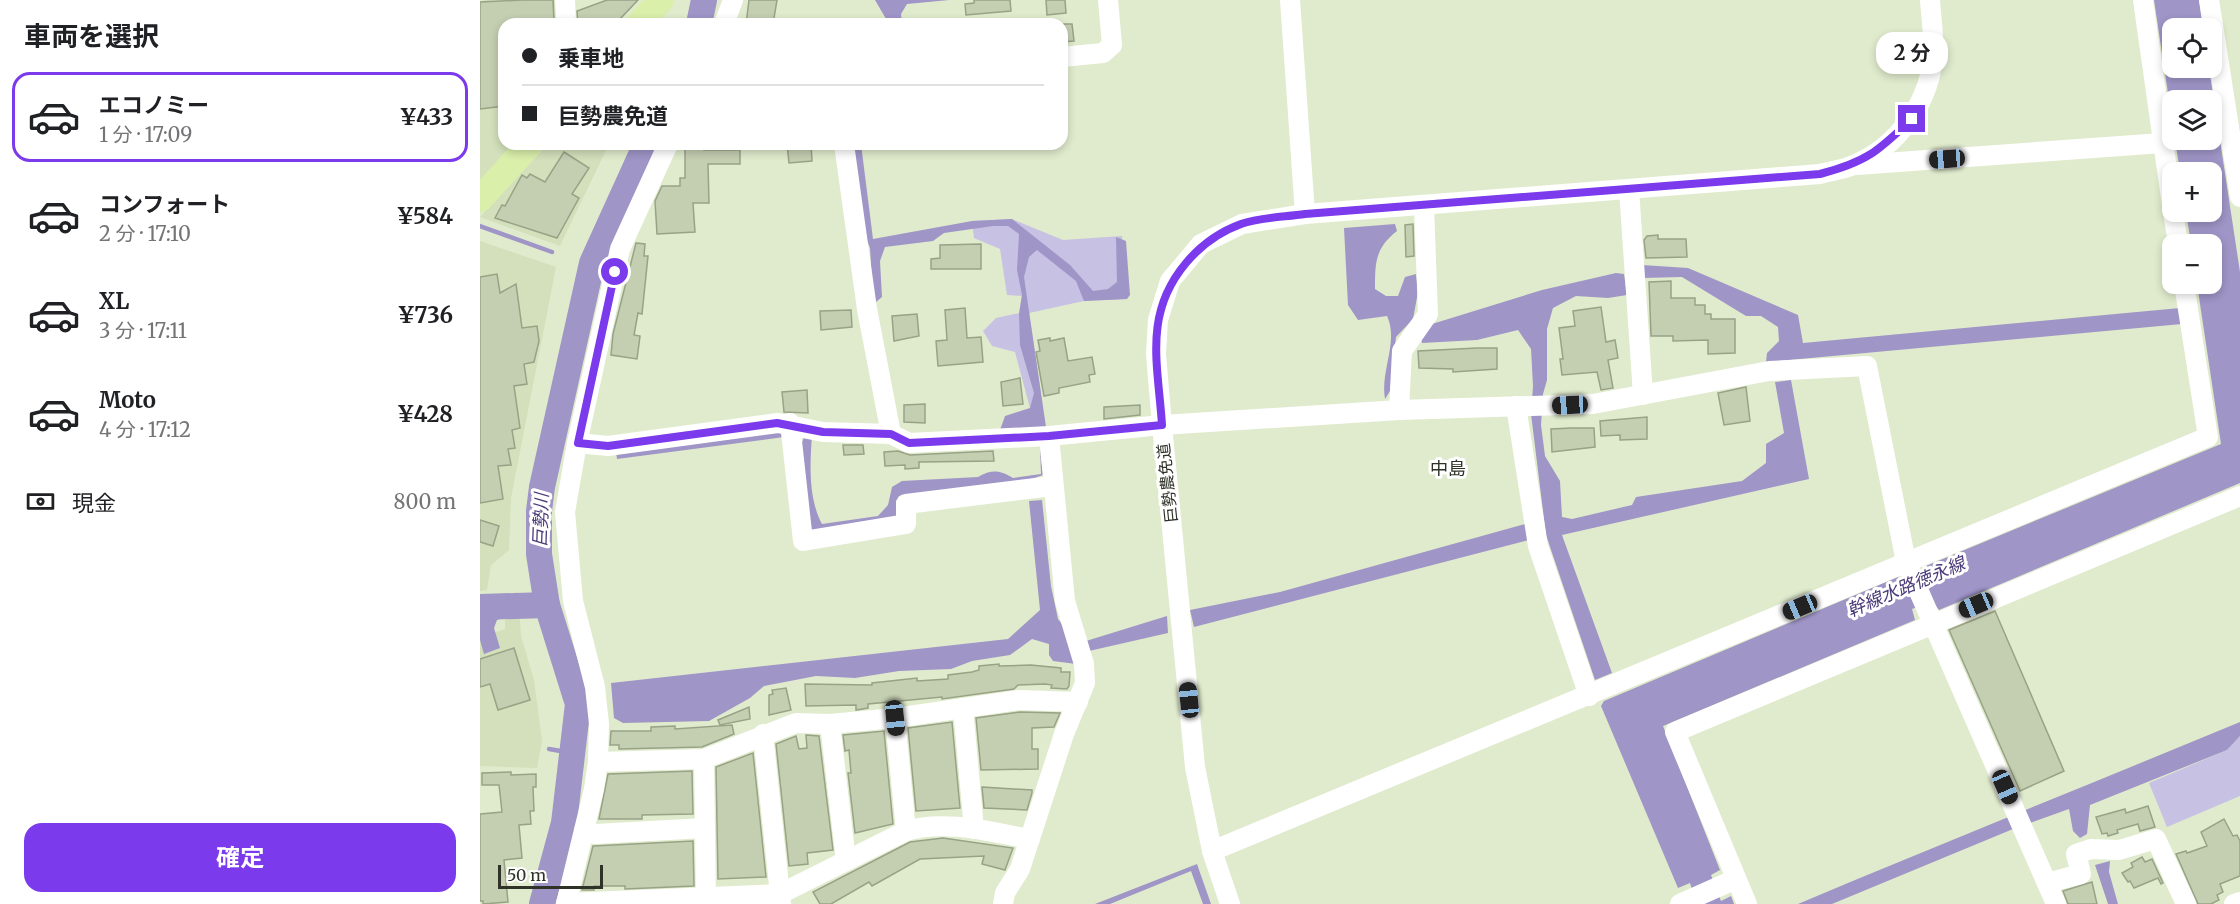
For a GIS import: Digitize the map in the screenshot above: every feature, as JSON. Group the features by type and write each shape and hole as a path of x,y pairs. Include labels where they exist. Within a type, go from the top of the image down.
{"main road":[{"path":"644,18 661,0"},
{"path":"480,199 525,150"}],"street":[{"path":"565,0 566,18"},
{"path":"726,18 733,0"},
{"path":"1068,56 1103,52 1112,45 1108,0"},
{"path":"1290,0 1305,214"},
{"name":"巨勢農免道","path":"1230,904 1212,850 1196,767 1162,425 1156,354 1158,320 1170,281 1201,244 1242,224 1305,214 1820,174 1851,166 1879,150 1912,119 1928,86 1933,52 1930,0"},
{"path":"1851,166 2162,143 2143,0"},
{"path":"2209,0 2240,197"},
{"path":"665,150 620,249 565,512 573,601 595,687 599,724 598,762 566,904 781,899 846,861 906,831 920,827 975,829 1030,839"},
{"path":"845,150 867,309 891,434"},
{"path":"1629,189 1642,395"},
{"path":"1398,410 1402,351 1428,314 1424,206"},
{"path":"1212,850 1908,567 2208,438 2186,294"},
{"path":"578,443 608,446 777,423 790,423 823,432 891,434 909,443 1049,436 1162,425 1398,410 1593,404 1769,371 1867,366 1908,567 2056,904"},
{"path":"1521,405 1538,546 1589,696"},
{"path":"790,423 802,541 906,524 906,504 1052,486"},
{"path":"1004,904 1005,893 1020,869 1064,734 1085,683 1084,664 1065,601 1052,486 1049,436"},
{"path":"1747,904 1675,732 1929,617 2240,496"},
{"path":"598,762 704,759 796,723 830,724 895,718 1019,700 1078,702"},
{"path":"963,708 975,829"},
{"path":"895,718 906,831"},
{"path":"830,724 846,861"},
{"path":"763,734 781,899"},
{"path":"704,759 706,901"},
{"path":"584,831 595,834 705,828"},
{"path":"2047,883 2081,874 2076,854 2091,849 2119,850 2156,839 2186,904"},
{"path":"1680,904 1736,879"},
{"path":"2234,904 2240,902"}],"shaded area":[{"path":"484,0 564,0 563,18 498,18 498,150 508,150 480,180 480,27"},
{"path":"875,0 949,0 907,4 901,14 901,18 886,18"},
{"path":"2154,0 2199,0 2202,18 2162,18 2162,53"},
{"path":"2166,78 2211,78 2212,90 2168,90"},
{"path":"542,150 606,150 560,246 480,217"},
{"path":"852,150 862,150 873,239 972,221 1012,219 1070,265 1093,291 1108,289 1117,282 1116,237 1126,241 1130,295 1127,299 1084,301 1076,281 1037,250 1029,257 1024,277 1046,427 1000,430 1005,416 1030,408 1034,393 1020,345 1019,314 1022,295 1017,270 1019,234 1008,226 993,226 944,233 933,241 885,247 880,261 882,297 876,302 873,299 870,248 861,225"},
{"path":"2177,150 2221,150 2240,272 2240,483 1939,610 1932,601 1912,609 1915,620 1663,726 1720,870 1711,875 1721,901 1731,896 1734,904 1697,904 1690,883 1678,888 1601,706 1604,701 1898,577 1905,589 1924,579 1921,568 2221,444 2198,294 2222,294 2222,234 2189,234 2188,222 2222,222 2222,162 2178,162"},
{"path":"1012,219 1063,240 1122,236 1127,299 1084,301 1029,313 1043,408 1030,408 1015,352 992,346 983,331 996,318 1019,313 1022,296 1007,295 1000,249 974,238 972,221"},
{"path":"1395,224 1397,231 1380,250 1375,271 1375,289 1386,296 1398,296 1405,277 1416,274 1418,292 1413,319 1396,337 1390,391 1385,399 1390,326 1387,316 1358,320 1348,305 1344,228"},
{"path":"480,241 556,267 511,498 509,550 491,565 487,590 480,591"},
{"path":"1642,265 1688,268 1798,315 1803,343 2180,308 2182,324 1766,362 1767,353 1779,341 1778,327 1761,316 1746,316 1682,277 1643,278"},
{"path":"1616,273 1624,274 1627,295 1608,298 1576,296 1553,308 1547,329 1547,380 1543,394 1541,425 1545,456 1560,481 1562,517 1572,519 1632,505 1636,497 1742,481 1766,463 1766,444 1784,433 1775,382 1791,380 1809,479 1562,535 1612,673 1595,680 1546,535 1531,414 1533,386 1531,349 1518,330 1477,340 1422,343 1421,337 1432,324 1542,290"},
{"path":"782,430 784,437 617,459 616,451"},
{"path":"806,432 812,435 812,492 822,524 878,516 888,505 892,487 902,481 978,477 992,472 1004,473 1013,478 1041,474 1040,447 1043,475 992,486 899,496 896,501 897,516 810,534 801,445"},
{"path":"1042,500 1051,586 1058,619 1065,628 1076,664 1053,661 1049,655 1049,644 1032,639 1010,655 972,661 951,669 899,671 855,678 816,676 764,686 750,698 709,721 623,723 614,718 611,683 1008,639 1040,610 1029,501"},
{"path":"1525,524 1529,540 1194,627 1190,610 1280,592"},
{"path":"518,592 521,636 534,680 542,741 537,768 480,766 480,637 505,629 505,595"},
{"path":"505,595 506,617 497,620 494,628 500,648 484,654 480,640 480,597"},
{"path":"1167,616 1168,633 1089,651 1086,641"},
{"path":"2240,722 2240,736 2227,750 2090,805 2087,834 2080,838 2073,831 2069,809 2013,829 1832,904 1798,904 1908,858"},
{"path":"2240,736 2240,796 2167,827 2149,783 2227,750"},
{"path":"2110,861 2109,872 2118,904 2108,904 2095,865"},
{"path":"1197,864 1211,904 1203,904 1191,871 1110,904 1095,904"}],"building":[{"path":"553,0 554,18 498,18 498,107 480,109 480,2"},
{"path":"607,0 638,0 621,18 578,18 577,11"},
{"path":"749,0 777,0 774,18 747,18"},
{"path":"974,0 1010,0 1011,11 966,15 965,4 974,3"},
{"path":"1046,0 1065,0 1066,13 1047,15"},
{"path":"1068,24 1072,24 1074,41 1068,42"},
{"path":"685,150 740,150 740,164 708,164 709,203 693,203 695,232 657,234 655,201 662,186 680,186 680,178 685,178"},
{"path":"788,150 811,150 812,161 789,163"},
{"path":"564,152 589,168 572,194 579,198 557,238 495,218 502,205 505,206 522,175 527,178 530,174 545,182"},
{"path":"1413,224 1414,256 1406,257 1405,225"},
{"path":"1658,235 1658,239 1686,239 1687,257 1646,258 1644,240 1647,236"},
{"path":"636,243 645,244 644,256 648,256 642,314 638,313 634,335 640,336 637,359 611,355 613,334"},
{"path":"981,244 981,269 931,269 931,259 940,258 940,245"},
{"path":"497,274 500,293 516,284 522,328 537,326 539,341 534,362 524,364 527,384 514,386 520,428 512,430 515,448 508,449 511,465 498,466 503,499 480,503 480,277"},
{"path":"1671,281 1671,298 1695,298 1695,305 1705,305 1705,314 1711,314 1711,319 1735,319 1735,353 1708,354 1708,340 1673,341 1673,336 1651,336 1649,282"},
{"path":"1601,307 1606,342 1615,340 1618,358 1608,360 1613,388 1601,390 1597,372 1562,375 1560,359 1563,359 1559,328 1575,326 1573,311"},
{"path":"965,308 967,338 981,337 983,362 938,366 936,341 947,340 945,310"},
{"path":"851,310 852,327 821,330 820,311"},
{"path":"917,314 919,336 894,341 892,316"},
{"path":"1050,338 1050,341 1064,338 1068,361 1092,357 1095,374 1089,375 1090,382 1059,388 1059,393 1044,396 1036,352 1040,351 1038,340"},
{"path":"1497,348 1497,369 1453,372 1453,369 1419,368 1418,351"},
{"path":"1020,378 1023,404 1003,406 1001,382"},
{"path":"1746,387 1750,421 1724,425 1718,393"},
{"path":"807,390 808,413 784,412 782,392"},
{"path":"925,404 925,423 904,422 904,405"},
{"path":"1140,405 1140,415 1104,419 1104,407"},
{"path":"1647,417 1647,439 1620,440 1620,435 1601,436 1600,421"},
{"path":"1594,428 1595,447 1552,452 1551,429"},
{"path":"843,445 863,445 864,454 844,455"},
{"path":"898,451 910,455 993,451 994,461 919,462 919,468 905,469 905,465 885,466 884,452"},
{"path":"480,520 499,526 493,546 480,542"},
{"path":"1995,611 2064,771 2020,791 1949,630"},
{"path":"514,648 530,700 498,710 490,684 480,687 480,659"},
{"path":"999,664 999,666 1031,665 1061,668 1061,672 1070,672 1069,686 1067,689 1051,688 1052,685 1045,684 1018,685 1014,689 942,699 942,697 868,704 868,708 856,710 856,705 806,706 805,684 872,685 872,683 917,678 917,681 948,679 948,675 979,670 979,666"},
{"path":"786,688 791,710 769,715 769,695 773,694 772,690"},
{"path":"749,707 750,719 720,725 718,720"},
{"path":"1020,712 1060,713 1054,727 1032,728 1032,749 1038,749 1038,769 981,770 976,718"},
{"path":"952,722 960,808 916,811 908,728"},
{"path":"732,725 734,734 702,747 619,749 619,745 610,745 611,731 651,731 651,727 675,726 675,729"},
{"path":"884,731 893,824 855,833 848,773 851,773 849,750 845,751 843,735"},
{"path":"806,735 819,736 833,850 807,853 808,864 789,866 776,744 796,736 799,749 807,748"},
{"path":"753,753 766,877 718,879 716,767"},
{"path":"692,771 693,814 642,815 642,819 599,819 608,774"},
{"path":"511,772 511,775 536,774 536,787 533,787 534,811 530,811 531,824 519,825 522,858 504,860 508,902 483,904 483,901 480,901 480,814 502,812 499,785 482,785 482,773"},
{"path":"982,787 1032,790 1027,810 984,808"},
{"path":"2148,806 2155,827 2140,831 2138,824 2117,830 2118,833 2108,836 2107,833 2102,834 2096,817 2125,809 2126,813"},
{"path":"2224,819 2233,836 2237,835 2240,841 2240,876 2220,884 2223,892 2217,895 2219,900 2211,904 2198,904 2176,854 2207,846 2201,832"},
{"path":"943,838 1013,848 1005,870 982,864 984,856 920,859 872,886 869,882 831,904 820,904 813,892 910,842"},
{"path":"693,841 694,886 625,889 625,886 594,886 594,890 582,890 593,846"},
{"path":"2142,857 2145,862 2152,859 2163,883 2161,884 2158,878 2134,888 2130,881 2128,882 2122,873 2133,867 2131,863"},
{"path":"2092,882 2097,904 2068,904 2063,891"}],"waterway":[{"name":"巨勢川","path":"700,18 704,0"},
{"name":"巨勢川","path":"542,904 564,823 578,704 547,605 539,554 539,511 542,487 592,263 643,150"},
{"path":"480,226 552,252"},
{"path":"480,607 547,605"},
{"path":"549,749 572,753"}],"district":[{"name":"中島","path":"1448,469"}],"route":[{"path":"615,272 578,443 608,446 777,423 790,423 823,432 891,434 909,443 1049,436 1162,425 1156,354 1158,320 1170,281 1201,244 1242,224 1305,214 1820,174 1851,166 1879,150 1912,119"}],"water label":[{"name":"幹線水路徳永線","path":"1906,587"}]}
